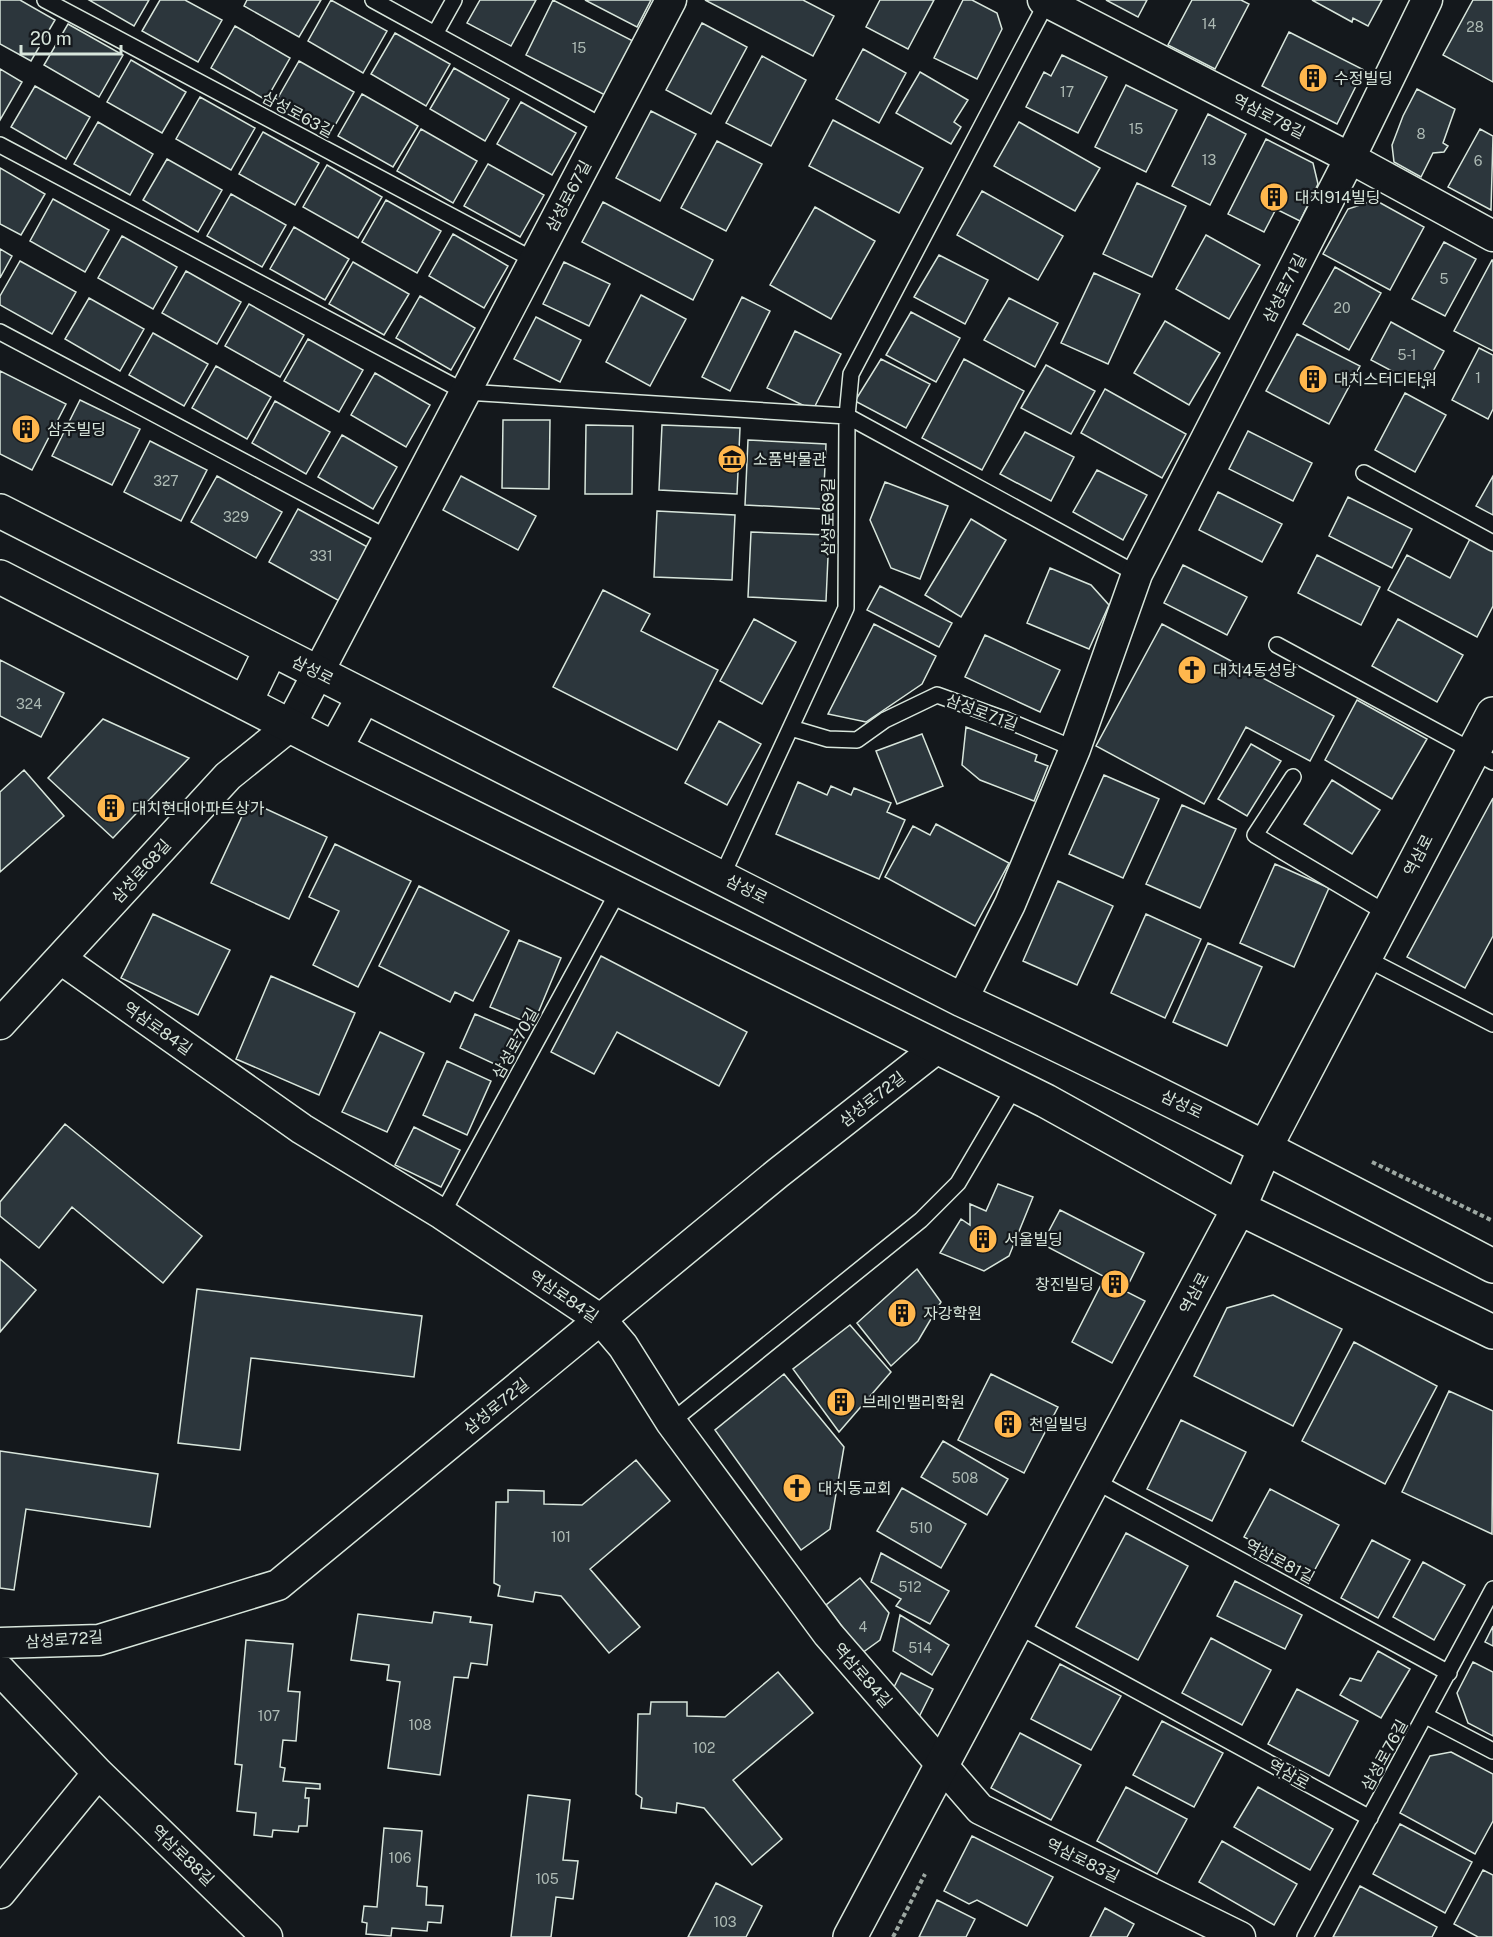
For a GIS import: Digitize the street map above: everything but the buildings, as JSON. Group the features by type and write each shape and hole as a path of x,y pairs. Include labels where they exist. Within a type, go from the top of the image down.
{"main road":[{"name":"삼성로","path":"0,511 962,1000 1098,1063 1266,1146 1493,1266"},
{"path":"0,577 290,726 1015,1086 1239,1208 1493,1332"},
{"path":"245,703 271,649"},
{"path":"335,748 364,696"},
{"name":"역삼로","path":"850,1937 1239,1208 1266,1146 1388,914 1483,757 1493,714"}],"street":[{"name":"삼성로67길","path":"290,726 671,0"},
{"name":"삼성로71길","path":"962,1000 1010,904 1075,749 1137,574 1350,158 1427,0"},
{"name":"역삼로78길","path":"1046,1 1350,158 1493,236"},
{"name":"삼성로68길","path":"0,1024 228,776 290,726"},
{"name":"역삼로84길","path":"61,959 302,1129 442,1214 601,1320 623,1346 671,1422 828,1634 941,1765"},
{"name":"삼성로72길","path":"0,1643 99,1640 279,1585 778,1173 937,1048"},
{"name":"역삼로88길","path":"0,1670 98,1773 267,1937"},
{"name":"역삼로83길","path":"941,1765 980,1809 1239,1937"},
{"path":"0,1893 98,1773"}],"lane":[{"name":"삼성로63길","path":"45,0 534,260"},
{"path":"373,0 604,127"},
{"path":"435,34 454,0"},
{"name":"삼성로69길","path":"722,876 846,608 847,416 851,374 1046,1"},
{"path":"0,145 465,392 847,416 1137,574"},
{"path":"0,332 388,538"},
{"path":"1364,473 1493,543"},
{"path":"1277,645 1483,757"},
{"name":"삼성로71길","path":"791,728 828,739 858,740 885,720 937,695 1004,719 1075,749"},
{"path":"1293,777 1255,835 1388,914"},
{"name":"삼성로70길","path":"442,1214 619,890"},
{"path":"1365,958 1493,1024"},
{"path":"671,1422 921,1220 958,1183 1015,1086"},
{"name":"역삼로81길","path":"1095,1481 1449,1673"},
{"name":"삼성로76길","path":"1305,1937 1493,1589"},
{"name":"역삼로","path":"1017,1626 1371,1818"},
{"path":"1426,1716 1493,1751"}],"place":[{"name":"수정빌딩","path":"1313,78"},
{"name":"대치914빌딩","path":"1274,197"},
{"name":"대치스터디타워","path":"1313,379"},
{"name":"삼주빌딩","path":"26,429"},
{"name":"소품박물관","path":"732,459"},
{"name":"대치4동성당","path":"1192,670"},
{"name":"대치현대아파트상가","path":"111,808"},
{"name":"서울빌딩","path":"983,1239"},
{"name":"창진빌딩","path":"1115,1284"},
{"name":"자강학원","path":"902,1313"},
{"name":"브레인밸리학원","path":"841,1402"},
{"name":"천일빌딩","path":"1008,1424"},
{"name":"대치동교회","path":"797,1488"}]}
